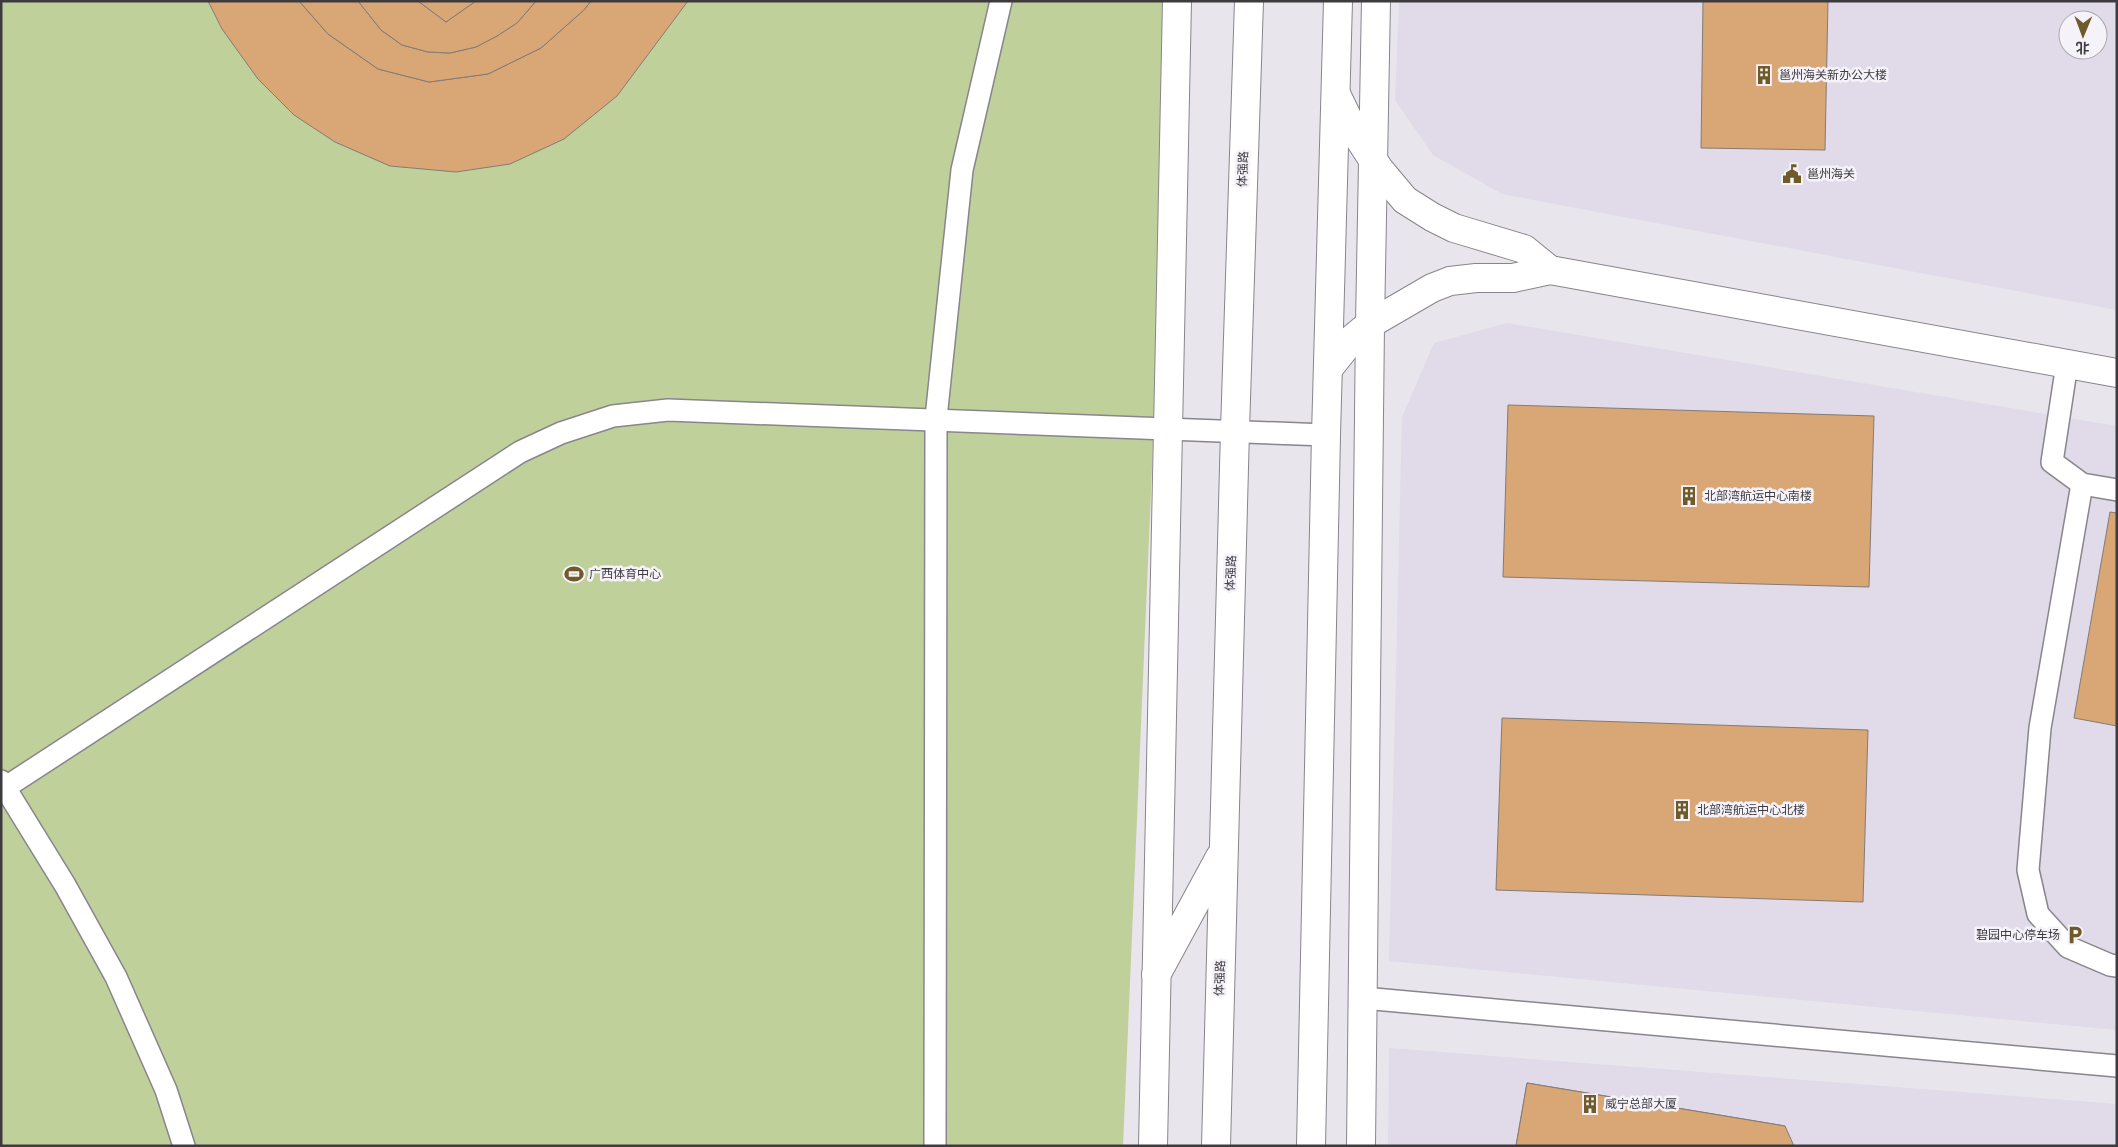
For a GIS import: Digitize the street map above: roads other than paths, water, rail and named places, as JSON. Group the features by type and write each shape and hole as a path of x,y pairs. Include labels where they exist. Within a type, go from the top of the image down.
{"street":[{"path":"1153,1146 1177,1"},
{"name":"体强路","path":"1216,1146 1235,430 1249,1"},
{"path":"1311,1146 1326,435 1338,1"},
{"path":"1361,1146 1370,324 1376,1"},
{"path":"1336,94 1353,128 1373,160 1406,200 1432,217 1454,228 1524,249 1550,270"},
{"path":"1329,368 1352,339 1370,324 1410,299 1450,281 1476,278 1512,278 1550,270 2117,373"},
{"path":"1156,975 1224,851"}],"lane":[{"path":"935,1146 936,418 962,170 1001,1"},
{"path":"2067,364 2052,462 2082,484 2117,490"},
{"path":"184,1146 166,1090 116,977 65,885 4,784 520,452 561,433 613,416 668,410 936,418 1326,435"},
{"path":"2082,484 2040,728 2028,870 2038,914 2068,947 2110,965 2117,966"},
{"path":"1363,998 2117,1066"}],"place":[{"name":"邕州海关新办公大楼","path":"1764,75"},
{"name":"邕州海关","path":"1792,174"},
{"name":"北部湾航运中心南楼","path":"1689,496"},
{"name":"广西体育中心","path":"574,574"},
{"name":"北部湾航运中心北楼","path":"1682,810"},
{"name":"碧园中心停车场","path":"2075,935"},
{"name":"威宁总部大厦","path":"1590,1104"}]}
